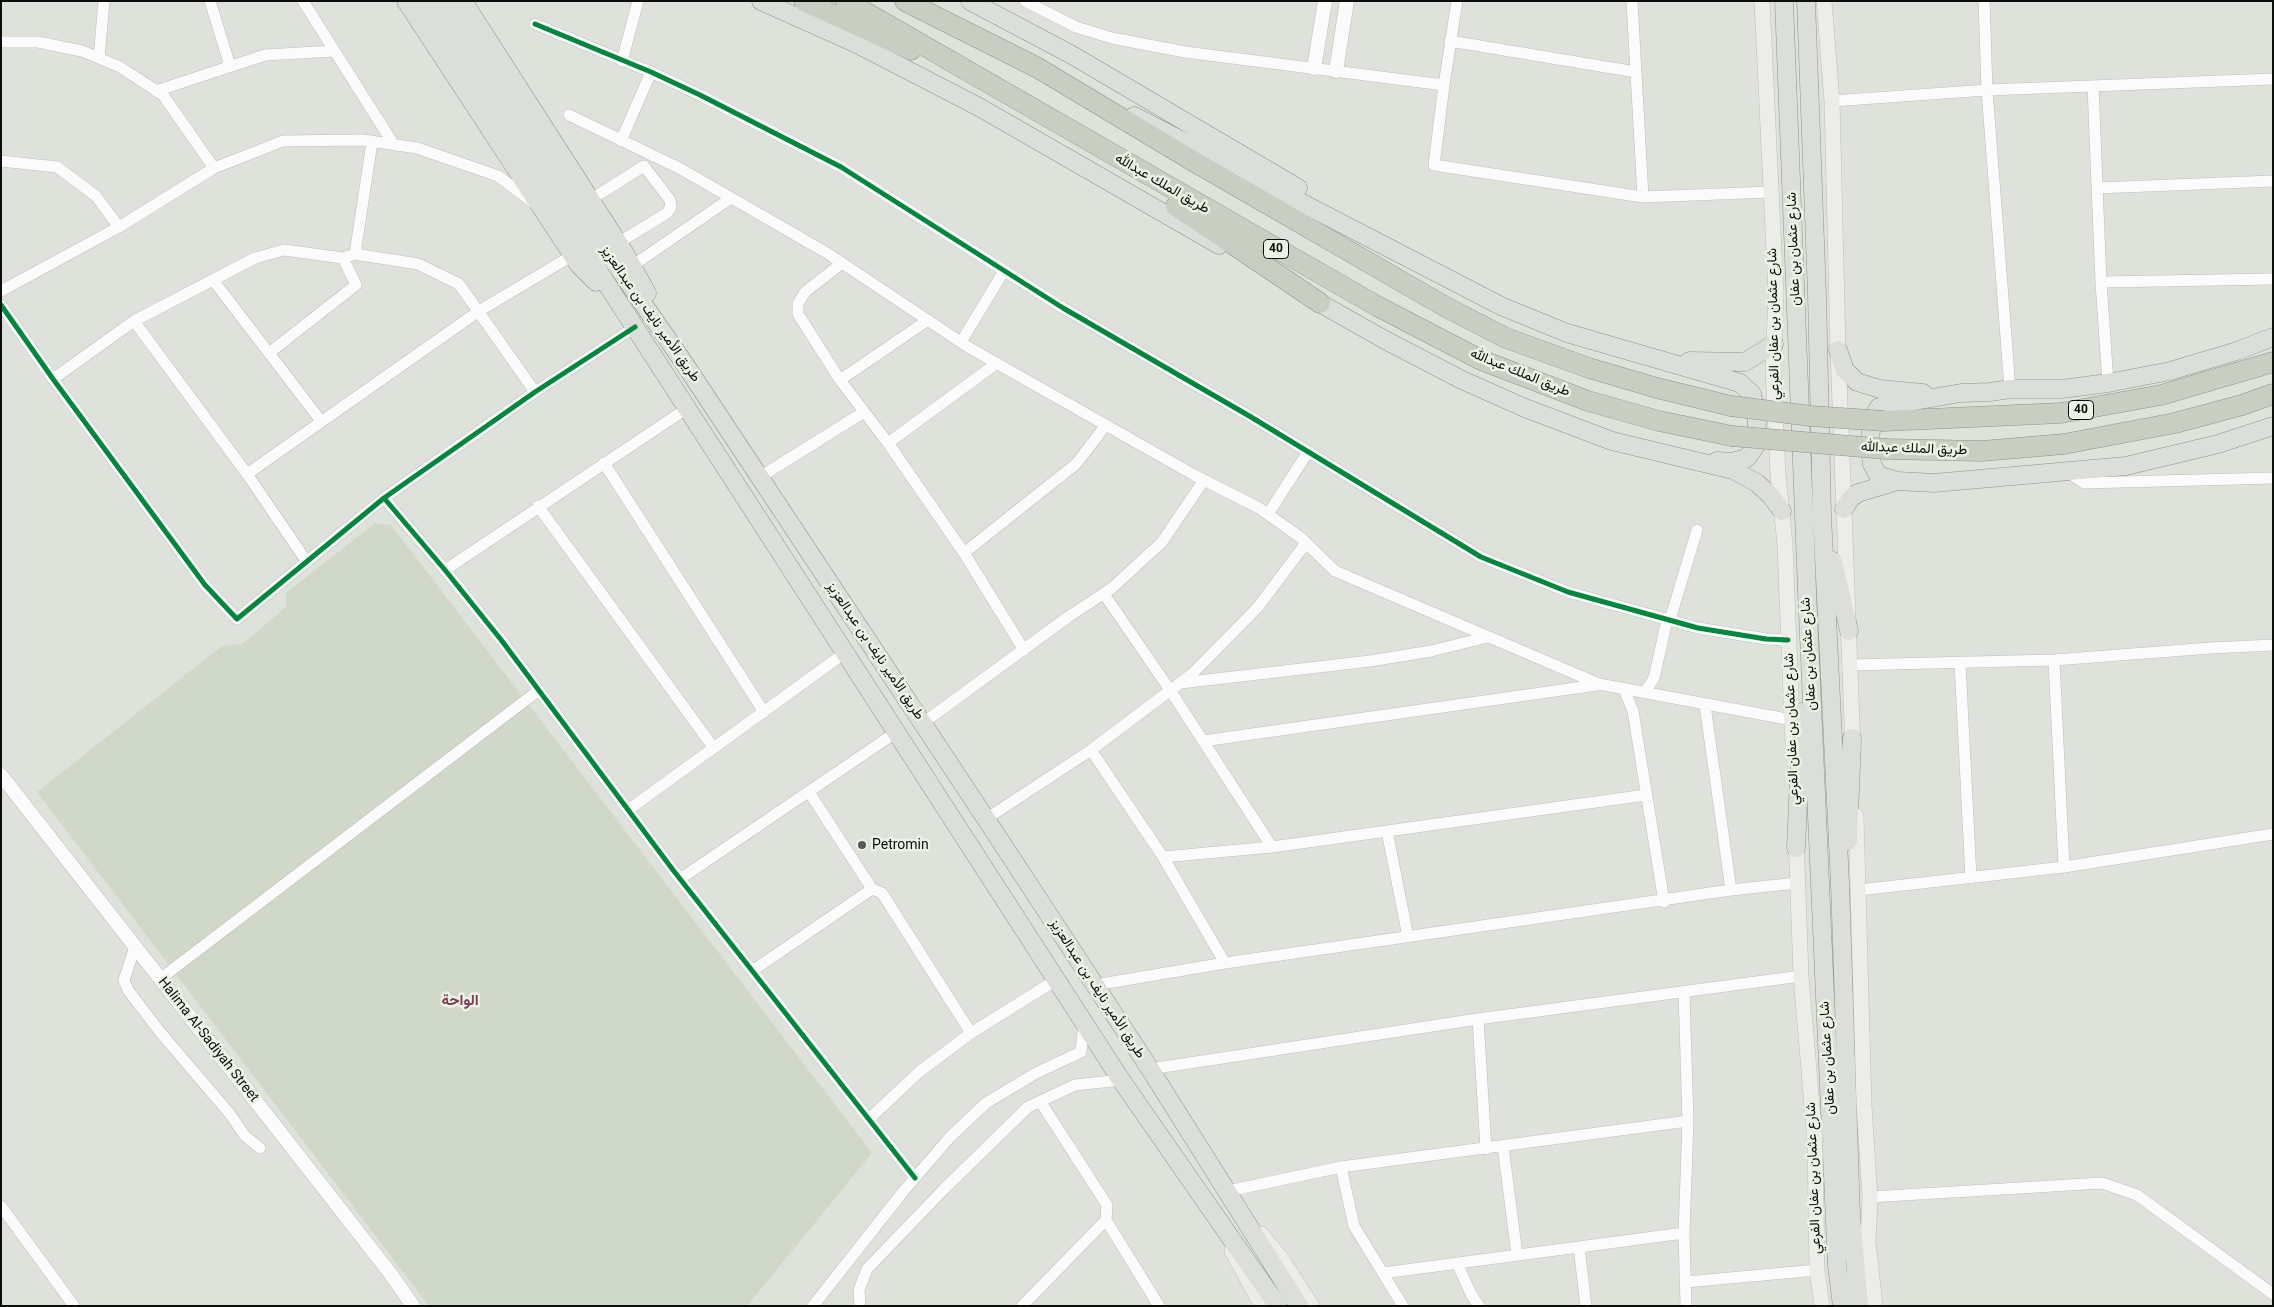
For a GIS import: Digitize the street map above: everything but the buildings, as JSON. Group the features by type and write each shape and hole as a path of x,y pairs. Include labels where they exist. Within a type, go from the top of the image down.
{"highway":[{"path":"804,1 1017,99 1320,303"},
{"name":"طريق الملك عبدالله","path":"846,1 1377,306 1481,360 1588,401 1659,421 1732,436 1886,450 1982,451 2064,444 2176,423 2273,394"},
{"name":"طريق الملك عبدالله","path":"905,1 1038,68 1201,166 1444,306 1506,338 1589,368 1657,388 1731,406 1811,416 1884,421 2061,413 2161,396 2273,362"},
{"path":"929,1 1038,68"}],"main road":[{"path":"406,1 579,264 624,310"},
{"name":"طريق الأمير نايف بن عبدالعزيز","path":"443,1 577,208 682,360 923,723 1150,1070 1300,1306"},
{"path":"761,1 856,43 979,107 1385,340 1462,380 1524,408 1612,441 1732,470 1757,484 1771,496 1782,511"},
{"path":"970,1 1072,55 1470,290"},
{"name":"شارع عثمان بن عفان الفرعي","path":"1762,1 1776,293 1773,369 1778,475 1785,545 1801,976 1815,1142 1817,1270 1822,1306"},
{"name":"شارع عثمان بن عفان","path":"1784,1 1807,591 1837,1266 1842,1306"},
{"name":"شارع عثمان بن عفان","path":"1806,1 1817,295 1822,515 1851,1216 1859,1306"},
{"path":"1824,1 1832,101 1838,350 1859,890 1864,1106 1870,1197 1868,1241 1875,1306"},
{"name":"طريق الأمير نايف بن عبدالعزيز","path":"424,2 686,408 898,731 940,801 1121,1080 1278,1306"},
{"path":"464,6 618,243 682,360"},
{"path":"1038,68 1204,151 1501,306 1567,333 1740,383 1752,394 1757,422 1755,447 1747,458 1732,462 1676,457"},
{"path":"1838,350 1845,370 1857,382 1889,390 1961,393 2010,389 2062,389 2108,383 2170,371 2273,338"},
{"path":"1659,359 1745,362 1774,344"},
{"path":"1961,393 1879,407 1873,417 1869,445 1872,464 1878,475 1898,481 1934,482 2126,466 2218,444 2273,426"},
{"path":"1844,509 1851,498 1858,494 1898,481"},
{"path":"1822,515 1849,631"},
{"path":"1796,848 1807,591"},
{"path":"1842,972 1852,738"},
{"path":"1228,1191 1281,1258 1312,1306"},
{"path":"1206,1203 1262,1306"}],"street":[{"path":"99,58 104,1"},
{"path":"210,1 230,66"},
{"path":"303,1 394,145"},
{"path":"622,61 638,1"},
{"path":"1025,1 1076,27 1112,38 1185,52 1444,85"},
{"path":"1314,68 1324,1"},
{"path":"1336,71 1347,1"},
{"path":"1457,1 1434,165 1643,197 1770,192"},
{"path":"1632,1 1643,197"},
{"path":"1984,1 1988,90 2010,389"},
{"path":"535,24 700,94 841,167 1063,308 1481,556 1568,592 1668,620 1717,632 1788,640"},
{"path":"1450,41 1636,72"},
{"path":"1,42 38,42 82,51 120,67 162,95 214,168"},
{"path":"156,90 265,55 334,50"},
{"path":"621,141 650,72"},
{"path":"1832,101 1988,90 2273,79"},
{"path":"2093,86 2101,282 2108,383"},
{"path":"569,115 681,169 842,263 961,342 1204,480 1268,514 1306,543 1335,571 1599,684 1792,720"},
{"path":"1,291 119,227 214,168 283,141 372,142 417,148 498,176 544,210"},
{"path":"355,254 372,142"},
{"path":"1,161 57,166 96,196 119,227"},
{"path":"590,200 644,166 670,200 671,207 667,212 618,243"},
{"path":"2097,188 2273,181"},
{"path":"632,266 731,198"},
{"path":"53,379 134,321 255,258 284,250 343,258 355,254 418,264 459,284 535,392"},
{"path":"247,474 479,311 573,255"},
{"path":"269,353 356,285 343,258"},
{"path":"842,263 805,292 798,304 798,314 840,380 888,443 964,553 1024,650"},
{"path":"961,342 1004,271"},
{"path":"2101,282 2273,279"},
{"path":"213,280 321,421"},
{"path":"1,305 53,379 205,585 237,618 384,498 535,392 635,327"},
{"path":"840,380 928,320"},
{"path":"134,321 247,474 307,562"},
{"path":"888,443 997,363"},
{"path":"446,570 538,506 686,408"},
{"path":"760,477 864,412"},
{"path":"964,553 1076,464 1106,425"},
{"path":"1268,514 1308,452"},
{"path":"604,463 764,712"},
{"path":"2067,472 2084,482 2273,478"},
{"path":"923,723 1068,617 1104,594 1162,542 1204,480"},
{"path":"384,498 446,570 539,690 680,879 915,1178"},
{"path":"538,506 713,747"},
{"path":"1645,692 1654,678 1668,620 1697,530"},
{"path":"986,819 1091,750 1192,674 1258,607 1306,543"},
{"path":"1104,594 1175,686 1204,742 1272,848"},
{"path":"1175,686 1370,661 1431,651 1488,637"},
{"path":"1850,665 2054,660 2273,645"},
{"path":"628,810 846,652"},
{"path":"2054,660 2064,867"},
{"path":"1960,663 1971,878"},
{"path":"1204,742 1599,684"},
{"path":"1624,688 1633,711 1664,902"},
{"path":"160,979 539,690"},
{"path":"1705,705 1731,890"},
{"path":"680,879 898,731"},
{"path":"1091,750 1163,857 1225,963"},
{"name":"Halima Al-Sadiyah Street","path":"3,780 413,1306"},
{"path":"809,792 872,889 882,893 971,1033"},
{"path":"1163,857 1272,848 1646,795"},
{"path":"1387,831 1408,937"},
{"path":"1859,890 2064,867 2273,834"},
{"path":"1095,985 1225,963 1664,902 1731,890 1797,883"},
{"path":"752,971 872,889"},
{"path":"135,947 124,980 128,990 160,1032 230,1114 245,1136 260,1148"},
{"path":"1150,1070 1478,1019 1801,976"},
{"path":"869,1119 919,1072 971,1033 1056,980"},
{"path":"1684,992 1688,1121 1684,1233 1686,1306"},
{"path":"1478,1019 1486,1149"},
{"path":"813,1306 950,1137 986,1103 1036,1073 1081,1052 1084,1022"},
{"path":"860,1306 859,1290 867,1269 944,1189 1028,1107 1075,1085 1121,1080"},
{"path":"1040,1101 1107,1205 1106,1220 1159,1306"},
{"path":"1228,1191 1341,1167 1688,1121"},
{"path":"1503,1146 1517,1255"},
{"path":"1341,1167 1354,1226 1403,1306"},
{"path":"1870,1197 2102,1183 2137,1195 2273,1294"},
{"path":"1,1206 74,1306"},
{"path":"1022,1306 1106,1220"},
{"path":"1383,1273 1684,1233"},
{"path":"1579,1247 1586,1306"},
{"path":"1457,1263 1471,1294 1479,1306"},
{"path":"1686,1282 1817,1270"}],"shaded area":[{"path":"375,523 391,525 872,1153 747,1306 429,1306 37,792 222,646 242,644 286,607 286,593"}],"cycle path":[{"path":"535,24 651,72 841,167 1063,308 1251,417 1481,557 1568,592 1698,628 1766,639 1788,640"},
{"path":"1,305 53,379 205,585 237,619 384,498 535,392 635,327"},
{"path":"384,498 502,641 673,870 915,1178"}],"place":[{"name":"Petromin","path":"862,845"}],"district":[{"name":"الواحة","path":"460,1001"}]}
